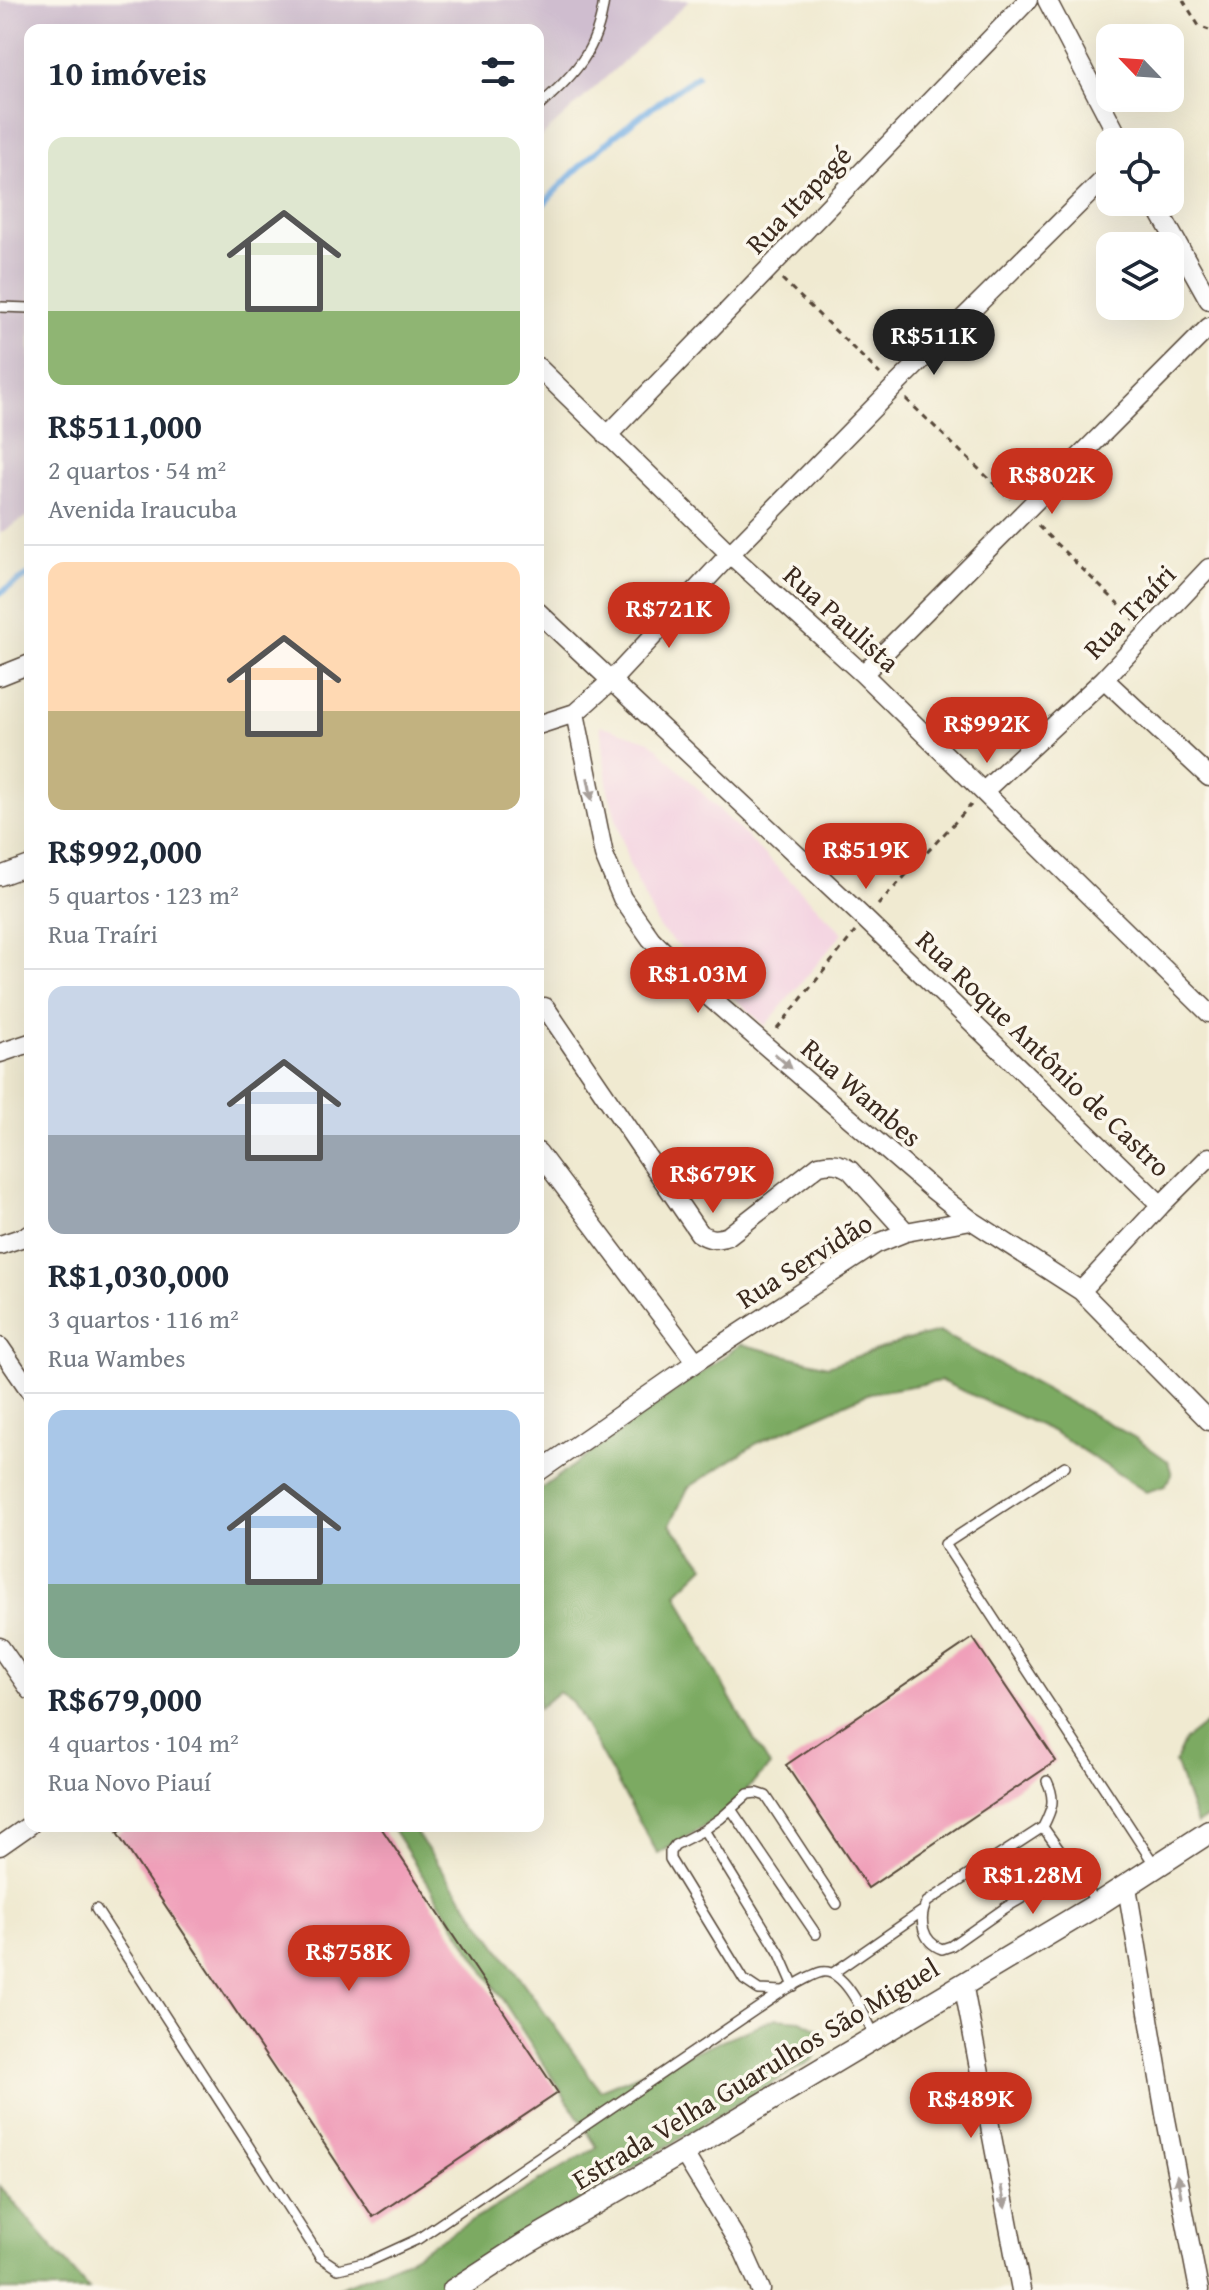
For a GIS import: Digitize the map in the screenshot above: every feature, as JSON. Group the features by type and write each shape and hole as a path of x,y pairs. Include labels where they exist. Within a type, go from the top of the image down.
{"street":[{"name":"Rua Itapagé","path":"607,436 1028,0"},
{"path":"1047,0 1114,128"},
{"path":"544,723 575,713 610,682 730,554 1096,187"},
{"path":"1162,216 1209,300"},
{"path":"863,674 1209,327"},
{"name":"Rua Paulista","path":"544,373 730,554 863,674 1209,1013"},
{"name":"Rua Traíri","path":"984,791 1104,679 1209,568"},
{"name":"Rua Roque Antônio de Castro","path":"544,618 865,919 1161,1205"},
{"path":"0,676 24,666"},
{"path":"1104,679 1209,777"},
{"name":"Rua Wambes","path":"575,713 604,855 622,898 651,939 708,996 971,1220"},
{"path":"0,876 24,867"},
{"path":"545,1007 699,1233 717,1240 728,1236 819,1165 829,1163 840,1164 850,1170 906,1232"},
{"path":"0,1053 24,1045"},
{"path":"1081,1291 1209,1157"},
{"path":"544,1160 696,1362"},
{"path":"971,1220 1081,1291 1206,1413"},
{"name":"Rua Servidão","path":"544,1468 696,1362 876,1244 906,1232 971,1220"},
{"path":"0,1245 24,1237"},
{"path":"0,1347 24,1382"},
{"path":"0,1647 24,1681"},
{"path":"0,1846 24,1829"},
{"name":"Estrada Velha Guarulhos São Miguel","path":"454,2290 525,2244 1127,1887 1209,1832"},
{"path":"1127,1887 1165,2114 1199,2290"},
{"path":"963,1983 1021,2290"},
{"path":"683,2152 744,2252 761,2290"}],"lane":[{"path":"544,101 570,77 588,54 597,33 604,0"},
{"path":"0,307 24,308"},
{"path":"1065,1466 945,1544 1156,1867"},
{"path":"833,1973 921,1912 927,1902 1043,1827 1052,1809 1052,1793 1047,1781"},
{"path":"783,1991 759,1990 744,1980 670,1859 670,1852 675,1845 704,1830 748,1794 757,1793 766,1796 837,1904"},
{"path":"731,1809 816,1934"},
{"path":"1043,1827 1098,1904"},
{"path":"704,1830 780,1954 794,1986"},
{"path":"921,1912 921,1923 931,1944 942,1949 1073,1868"},
{"path":"96,1909 320,2257 338,2269 368,2262 418,2239 783,1991 822,1972 833,1973 843,1979 875,2036"}],"path":[{"path":"1183,0 1199,26 1209,30"},
{"path":"770,268 1148,632"}],"shaded area":[{"path":"0,0 690,0 544,134 544,24 24,24 24,519 0,533"},
{"path":"600,725 650,741 843,933 765,1026 659,928 629,864 608,790"}],"green space":[{"path":"939,1332 1134,1437 1168,1461 1172,1475 1165,1486 1146,1492 1054,1432 941,1381 870,1393 759,1442 688,1488 670,1525 705,1566 677,1593 720,1681 770,1766 720,1817 658,1854 571,1701 558,1692 544,1704 544,1487 741,1344 828,1366"},
{"path":"1209,1721 1209,1816 1197,1824 1175,1762 1185,1740"},
{"path":"395,1832 415,1832 600,2090 776,2018 801,2020 824,2032 814,2059 433,2290 333,2290 406,2260 597,2147"},
{"path":"0,2186 89,2290 0,2290"}],"building":[{"path":"973,1638 1056,1761 868,1888 786,1765"},
{"path":"384,1832 558,2093 373,2217 117,1833"}],"waterway":[{"path":"544,204 613,137 697,76"},
{"path":"0,593 24,578"}]}
